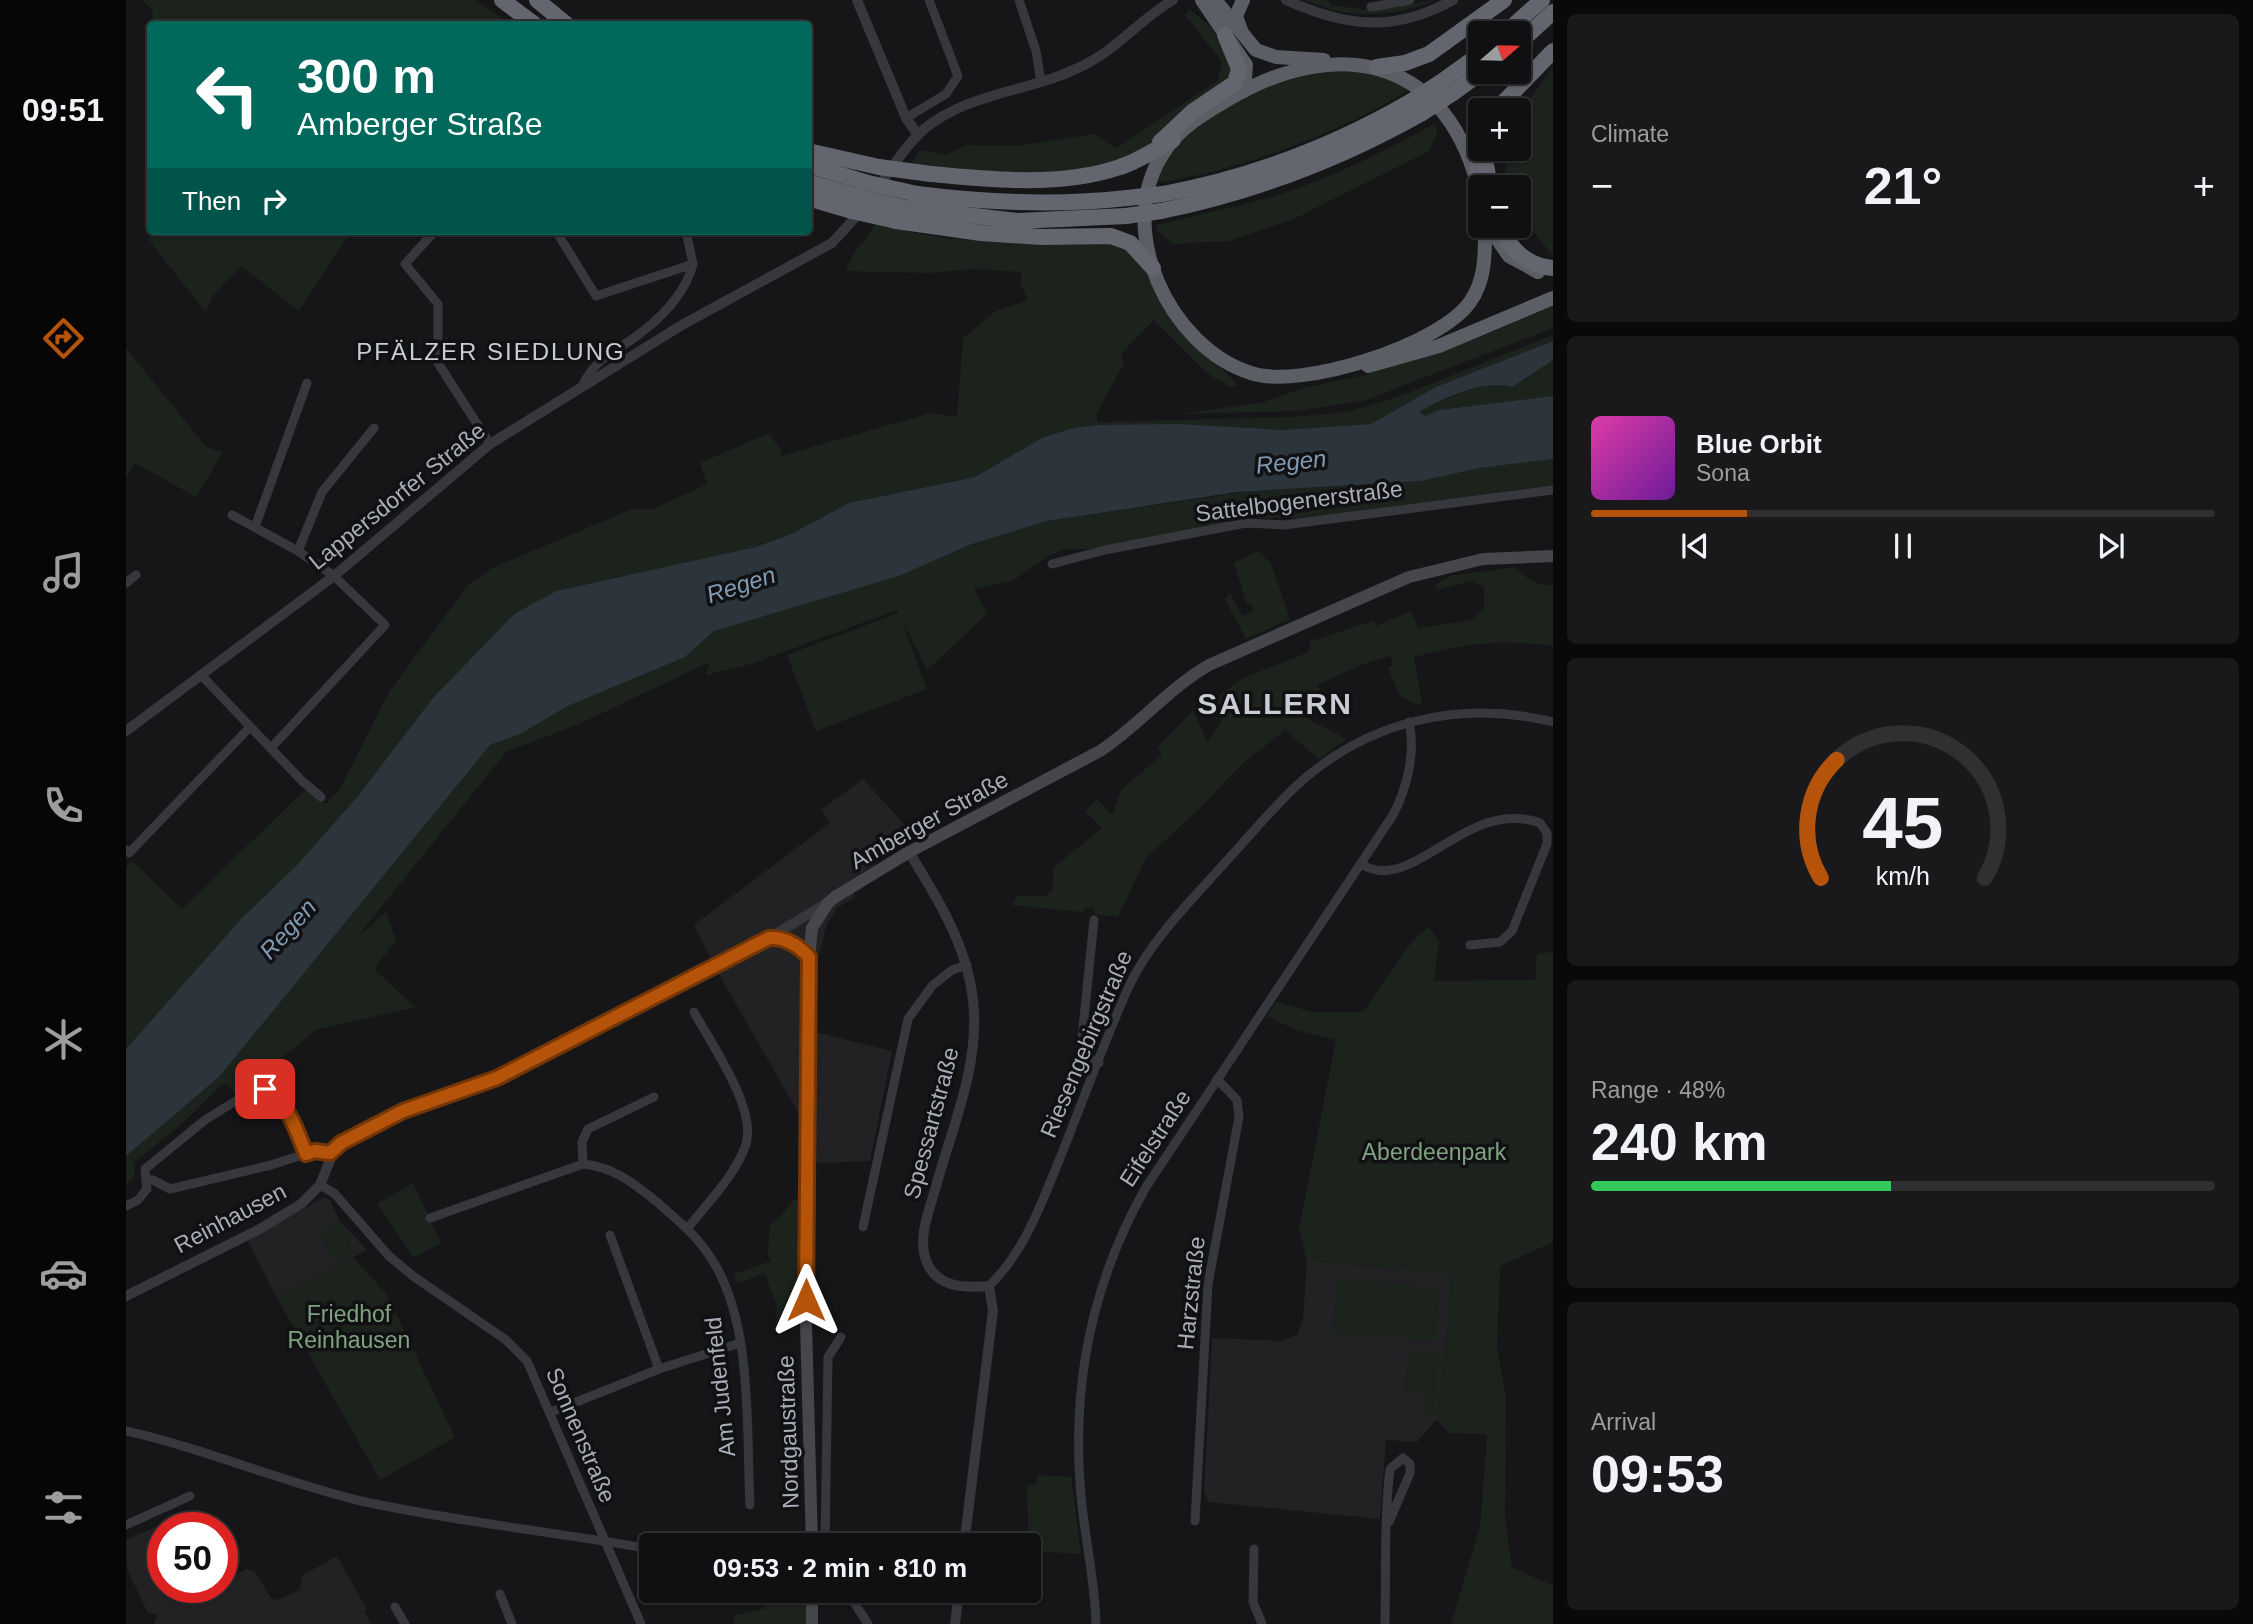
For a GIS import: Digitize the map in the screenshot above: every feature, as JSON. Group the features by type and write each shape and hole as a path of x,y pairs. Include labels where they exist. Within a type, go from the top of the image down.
{"highway":[{"path":"502,0 530,21"},
{"path":"537,0 562,21"},
{"path":"1202,0 1246,65 1248,73 1244,90"},
{"path":"1215,0 1249,43 1266,55 1315,58 1332,63 1377,68 1405,79 1433,102 1458,136 1477,175"},
{"path":"1243,0 1236,16 1249,43"},
{"path":"1377,68 1405,63 1429,54 1504,0"},
{"path":"1519,21 1542,0"},
{"path":"1531,32 1553,12"},
{"path":"1148,153 1192,112 1235,83 1239,69 1226,35"},
{"path":"1508,98 1553,51"},
{"path":"812,151 879,167 1012,180 1107,171 1173,140 1203,115 1244,90 1301,70 1332,63"},
{"path":"1447,88 1468,66"},
{"path":"901,214 1018,221 1126,216 1224,197 1277,181 1347,153 1416,107 1468,78"},
{"path":"812,198 917,194 1016,204 1058,205 1163,194 1292,158 1416,107"},
{"path":"1173,140 1159,161 1149,186 1145,223 1153,268 1169,304 1184,325 1226,362 1253,374 1273,378 1378,364 1439,346 1553,298"},
{"path":"812,167 859,197"},
{"path":"812,183 859,197 901,214 981,233 1041,237 1111,236 1130,243 1153,268"},
{"path":"1318,372 1405,345 1459,315 1472,300 1481,279 1486,238"},
{"path":"1495,238 1515,261 1535,271 1553,274"},
{"path":"1505,238 1516,252 1530,262 1553,268"}],"main road":[{"name":"Amberger Straße","path":"828,903 909,852 1100,751 1122,736 1192,674 1244,648 1376,590 1431,570 1483,559 1553,556"},
{"name":"Nordgaustraße","path":"812,1533 806,1323 809,957 813,928 828,903"},
{"path":"812,1603 812,1624"}],"street":[{"path":"857,0 906,118 918,135"},
{"path":"906,118 946,94 958,76 929,0"},
{"name":"Lappersdorfer Straße","path":"126,730 334,576 490,444 708,310 832,243 853,224 918,135 949,113 1003,92 1074,70 1111,50 1173,0"},
{"path":"1286,0 1328,18 1373,24 1404,20 1453,0"},
{"path":"1371,7 1410,0"},
{"path":"1020,1 1036,51 1041,82"},
{"path":"431,235 405,264 438,304 438,363 490,444"},
{"path":"558,235 596,296 693,264"},
{"path":"583,385 593,365 642,332 660,316 683,288 693,264 687,235"},
{"path":"255,527 307,383"},
{"path":"298,551 322,492 374,428"},
{"name":"Sattelbogenerstraße","path":"1052,564 1246,523 1284,525 1553,490"},
{"path":"232,515 298,551 334,576 385,625 271,748"},
{"path":"126,583 136,575"},
{"path":"201,675 321,797"},
{"name":"Riesengebirgstraße","path":"989,1286 1008,1267 1029,1231 1127,992 1151,947 1251,834 1316,769 1361,741 1409,722 1446,714 1494,712 1553,722"},
{"name":"Eifelstraße","path":"1096,1624 1078,1462 1081,1382 1092,1318 1102,1284 1130,1214 1401,799 1409,761 1409,722"},
{"path":"127,851 250,727"},
{"path":"1361,864 1377,872 1401,869 1479,825 1511,820 1540,823 1547,833 1547,844 1512,931 1500,942 1470,945"},
{"name":"Spessartstraße","path":"909,852 948,917 967,965 974,1014 973,1051 928,1218 924,1252 931,1270 948,1284 989,1286"},
{"name":"Amberger Straße","path":"330,1153 341,1143 403,1111 497,1078 769,938 828,903"},
{"path":"1094,920 1081,1046 1086,1056 1099,1063"},
{"path":"769,938 778,938 794,944 809,957"},
{"path":"863,1227 908,1019 932,986 952,970 967,965"},
{"path":"688,1228 734,1166 748,1134 743,1104 694,1012"},
{"name":"Harzstraße","path":"1195,1521 1208,1284 1238,1117 1237,1100 1217,1079"},
{"path":"126,1206 138,1200 147,1189 145,1169 205,1120 258,1087 280,1101 306,1154"},
{"path":"430,1218 583,1164 582,1142 588,1129 654,1097"},
{"path":"146,1180 153,1180 170,1189 315,1151 330,1153"},
{"name":"Reinhausen","path":"126,1296 276,1220 307,1199 320,1185 330,1153"},
{"name":"Am Judenfeld","path":"583,1164 599,1166 621,1174 688,1228 717,1268 729,1298 740,1343 750,1505"},
{"name":"Sonnenstraße","path":"320,1185 334,1193 389,1256 413,1276 514,1346 534,1371 640,1624"},
{"path":"610,1235 659,1369"},
{"path":"966,1533 992,1321 989,1286"},
{"path":"825,1533 828,1357 841,1337"},
{"path":"551,1412 659,1369 740,1343"},
{"path":"126,1431 212,1454 362,1501 517,1530 639,1547"},
{"path":"1385,1624 1389,1522 1386,1500 1390,1469 1403,1458 1410,1464 1410,1473 1389,1522"},
{"path":"126,1525 190,1496"},
{"path":"1254,1549 1253,1602 1262,1624"},
{"path":"500,1594 512,1624"},
{"path":"854,1603 867,1624"},
{"path":"956,1624 958,1603"},
{"path":"395,1607 405,1624"}],"shaded area":[{"path":"863,779 916,837 851,880 855,897 837,908 827,924 818,958 815,1032 892,1051 870,1161 818,1163 798,1112 718,973 694,925 830,823 821,810"},
{"path":"324,1197 330,1200 339,1220 367,1250 276,1296 248,1241"},
{"path":"1307,1261 1452,1274 1437,1419 1417,1442 1386,1440 1380,1519 1209,1502 1204,1492 1212,1338 1282,1341 1297,1335 1303,1319"},
{"path":"147,1531 147,1603 238,1603 238,1574 247,1569 254,1571 271,1598 278,1600 299,1590 303,1575 337,1556 367,1609 364,1611 371,1624 154,1624 157,1614 148,1613 127,1569 126,1540"}],"green space":[{"path":"143,0 475,0 506,21 153,21 152,11"},
{"path":"1305,0 1329,0 1331,5 1368,10 1435,0 1403,10 1370,14 1337,11"},
{"path":"1189,9 1211,27 1234,63 1231,72 1216,92 1138,153 1089,169 1059,172 963,171 910,166 920,150 945,155 966,145 1016,146 1094,134 1116,148 1217,81 1222,62 1185,15"},
{"path":"1553,67 1553,257 1531,228 1531,175 1507,175 1505,161 1531,161 1531,98"},
{"path":"1322,70 1373,72 1410,89 1353,121 1288,148 1254,160 1156,183 1170,154 1199,123 1238,100"},
{"path":"1435,124 1437,133 1429,151 1294,219 1229,241 1173,244 1156,230 1157,225 1253,202 1325,178"},
{"path":"875,225 943,238 990,241 1113,240 1138,257 1170,314 1199,348 1238,384 1231,388 1207,373 1154,320 1121,354 1124,363 1097,413 1097,422 1294,417 1346,412 1395,398 1553,335 1553,341 1436,387 1371,424 1283,430 1180,424 1042,438 975,477 849,503 789,535 756,547 556,591 514,614 432,699 358,796 297,865 241,919 126,1049 126,867 132,861 182,909 307,788 326,804 341,787 389,692 468,585 492,568 632,509 653,509 707,484 700,463 769,433 781,451 781,456 931,413 957,417 963,338 996,311 1028,300 1020,283 1022,272 973,269 929,273 846,271 855,252"},
{"path":"151,235 348,235 299,311 241,266 212,297 206,313 149,240"},
{"path":"1553,305 1553,328 1363,401 1297,411 1180,414 1264,402 1303,388 1365,375 1485,335"},
{"path":"126,348 206,447 223,452 196,497 135,463 126,479"},
{"path":"1553,360 1553,396 1439,410 1425,416 1419,412 1460,393 1535,370"},
{"path":"1553,459 1553,485 1347,513 1300,518 1249,518 1094,549 1066,549 1050,555 1014,580 974,589 987,614 927,670 901,618 927,689 816,731 787,655 898,613 897,610 751,664 706,675 710,662 579,724 506,752 354,941 386,912 396,940 374,969 415,1007 316,1030 236,1096 225,1082 177,1128 133,1163 135,1175 126,1186 126,1156 220,1076 490,745 520,734 568,706 685,657 714,631 899,576 969,545 1047,521 1243,492 1421,481 1480,468"},
{"path":"1258,551 1271,564 1290,619 1246,639 1225,599 1230,593 1242,616 1254,611 1251,604 1247,605 1234,563"},
{"path":"1515,567 1532,580 1553,585 1553,646 1483,644 1414,657 1422,704 1416,705 1399,695 1388,667 1394,665 1390,656 1363,664 1317,685 1328,701 1307,718 1346,739 1319,759 1285,730 1242,764 1146,858 1118,917 1094,914 1094,909 1084,908 1083,912 1011,905 1019,895 1043,897 1052,891 1054,867 1102,828 1085,811 1097,799 1112,815 1121,790 1162,755 1157,748 1193,710 1207,742 1223,719 1205,706 1241,679 1309,652 1311,641 1373,621 1376,626 1411,611 1418,628 1472,620 1484,609 1484,587 1471,581 1437,590 1435,585 1450,576"},
{"name":"Aberdeenpark","path":"1428,927 1439,941 1434,981 1535,980 1537,954 1553,952 1553,1242 1500,1266 1497,1349 1506,1396 1505,1518 1512,1567 1553,1586 1553,1624 1451,1624 1480,1527 1487,1434 1449,1433 1437,1419 1451,1274 1307,1261 1299,1229 1336,1040 1296,1030 1267,1016 1277,1002 1312,1012 1363,1012 1411,943"},
{"path":"413,1183 441,1243 414,1258 377,1204"},
{"path":"800,1198 800,1310 796,1327 778,1332 775,1322 777,1307 765,1274 737,1283 734,1274 771,1261 768,1253 770,1225"},
{"path":"340,1222 354,1252 333,1262 319,1232"},
{"name":"Friedhof Reinhausen","path":"353,1257 387,1295 455,1437 380,1480 276,1296"},
{"path":"1335,1279 1440,1287 1436,1341 1332,1334"},
{"path":"1407,1350 1438,1352 1434,1417 1424,1416 1425,1394 1404,1393"},
{"path":"1037,1475 1071,1477 1081,1554 1041,1552 1041,1533 1028,1533 1027,1485 1036,1485"},
{"path":"765,1603 806,1603 806,1624 735,1624 733,1616 766,1608"}],"water":[{"name":"Regen","path":"1553,341 1553,360 1512,387 1500,385 1477,388 1452,396 1419,412 1425,416 1439,410 1553,396 1553,459 1480,468 1421,481 1237,492 1047,521 969,545 899,576 714,631 685,657 568,706 520,734 490,745 220,1076 126,1156 126,1049 241,919 297,865 358,796 432,699 514,614 556,591 756,547 789,535 849,503 975,477 1042,438 1070,429 1097,425 1180,424 1283,430 1371,424 1436,387"}],"district":[{"name":"PFÄLZER SIEDLUNG","path":"491,352"},
{"name":"SALLERN","path":"1275,704"}],"route":[{"path":"265,1089 280,1101 287,1111 306,1154 315,1151 330,1153 353,1136 403,1111 497,1078 769,938 778,938 794,944 809,957 806,1300"}]}
